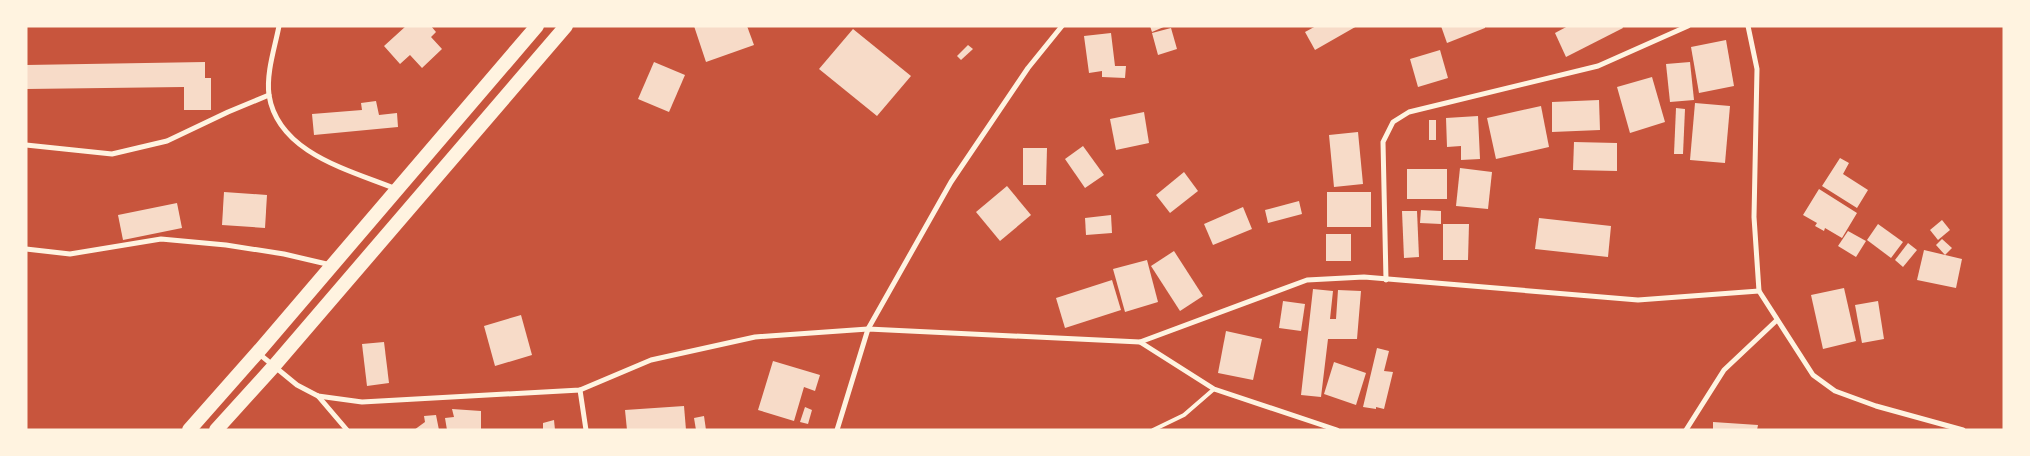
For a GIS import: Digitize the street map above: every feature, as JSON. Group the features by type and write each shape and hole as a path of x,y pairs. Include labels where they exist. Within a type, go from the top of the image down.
{"highway":[{"path":"189,430 537,26"},
{"path":"216,430 274,366 566,26"}],"street":[{"path":"280,26 270,74 269,94 278,122 294,141 314,155 396,190"},
{"path":"837,430 868,329 951,182 1028,68 1062,26"},
{"path":"1386,280 1384,142 1393,122 1409,112 1598,66 1688,26"},
{"path":"1748,26 1757,69 1754,217 1759,291 1813,375 1835,391 1876,406 1963,430"},
{"path":"26,146 30,144 112,154 167,141 269,94"},
{"path":"26,249 70,254 161,239 226,245 284,254 331,265"},
{"path":"258,352 296,385 318,396 362,402 580,390 651,360 755,337 868,329 1140,342 1307,280 1364,277 1638,300 1759,291"},
{"path":"1686,430 1724,370 1776,320"},
{"path":"1140,342 1214,389 1337,430"},
{"path":"580,390 586,430"},
{"path":"318,396 347,430"}],"lane":[{"path":"1154,430 1184,415 1214,389"}],"building":[{"path":"406,26 431,26 436,32 431,37 442,49 422,68 410,55 400,64 384,46"},
{"path":"694,26 747,26 754,45 706,62"},
{"path":"1150,26 1166,26 1152,32"},
{"path":"1316,26 1357,26 1315,50 1305,32"},
{"path":"1441,26 1485,26 1485,28 1447,43"},
{"path":"1568,26 1622,26 1623,28 1566,57 1555,33"},
{"path":"1171,28 1177,49 1158,55 1152,33"},
{"path":"853,29 911,76 877,116 819,69"},
{"path":"1111,33 1115,66 1126,66 1125,78 1102,77 1102,71 1089,73 1084,36"},
{"path":"1726,40 1734,86 1699,93 1691,47"},
{"path":"968,45 973,49 961,60 957,56"},
{"path":"1440,50 1448,78 1418,87 1410,59"},
{"path":"205,62 205,78 211,78 211,110 184,110 184,87 26,89 26,65"},
{"path":"654,62 685,75 669,112 638,99"},
{"path":"1690,62 1694,100 1670,102 1666,64"},
{"path":"1652,77 1665,122 1630,133 1617,87"},
{"path":"1599,100 1600,130 1552,132 1552,102"},
{"path":"376,101 379,115 397,113 398,127 314,135 312,114 362,110 361,103"},
{"path":"1695,103 1730,106 1725,163 1690,160"},
{"path":"1541,106 1549,147 1496,159 1487,118"},
{"path":"1676,108 1685,109 1683,154 1674,154"},
{"path":"1144,112 1149,143 1116,150 1110,119"},
{"path":"1478,116 1480,159 1461,160 1461,146 1447,147 1446,118"},
{"path":"1429,120 1436,120 1436,140 1429,140"},
{"path":"1358,132 1363,184 1334,187 1329,135"},
{"path":"1574,142 1617,143 1617,171 1573,170"},
{"path":"1083,146 1104,175 1085,188 1065,159"},
{"path":"1023,148 1047,148 1046,185 1023,185"},
{"path":"1840,158 1849,163 1843,174 1868,190 1857,208 1822,186"},
{"path":"1460,168 1492,172 1488,209 1456,206"},
{"path":"1407,169 1447,169 1447,199 1407,199"},
{"path":"1184,172 1198,191 1170,213 1156,195"},
{"path":"1007,186 1031,215 1000,241 976,212"},
{"path":"1819,189 1857,213 1842,238 1825,228 1824,231 1815,226 1817,223 1803,215"},
{"path":"224,192 267,195 265,228 222,225"},
{"path":"1327,192 1371,192 1371,227 1327,227"},
{"path":"1299,201 1302,214 1268,223 1265,210"},
{"path":"177,203 182,228 123,240 118,215"},
{"path":"1243,207 1252,229 1213,245 1204,224"},
{"path":"1421,210 1441,211 1441,224 1420,223"},
{"path":"1402,211 1417,211 1419,257 1404,258"},
{"path":"1111,215 1112,233 1086,235 1085,218"},
{"path":"1539,218 1611,226 1608,257 1535,249"},
{"path":"1942,220 1950,230 1938,240 1930,230"},
{"path":"1443,224 1469,224 1468,260 1443,260"},
{"path":"1878,224 1903,242 1891,258 1867,240"},
{"path":"1848,231 1866,241 1856,257 1838,246"},
{"path":"1326,234 1351,234 1351,261 1326,261"},
{"path":"1942,239 1952,248 1945,255 1936,245"},
{"path":"1908,243 1917,250 1903,267 1895,260"},
{"path":"1924,250 1962,259 1956,288 1917,280"},
{"path":"1174,251 1203,296 1180,311 1151,266"},
{"path":"1147,260 1158,302 1125,312 1113,269"},
{"path":"1112,280 1121,310 1065,328 1056,298"},
{"path":"1844,288 1856,341 1823,349 1811,295"},
{"path":"1313,289 1333,291 1330,319 1336,319 1338,290 1361,291 1357,339 1328,339 1321,397 1301,395"},
{"path":"1283,301 1305,304 1301,331 1279,328"},
{"path":"1878,301 1884,339 1862,343 1855,305"},
{"path":"521,315 532,355 495,366 484,326"},
{"path":"1226,331 1262,339 1253,380 1218,373"},
{"path":"384,342 389,383 367,386 362,344"},
{"path":"1377,348 1389,351 1384,371 1393,372 1384,409 1363,407"},
{"path":"773,361 820,375 815,391 804,387 794,421 758,410"},
{"path":"1334,362 1366,373 1356,405 1324,394"},
{"path":"684,406 686,430 627,430 625,410"},
{"path":"805,407 812,410 808,424 800,422"},
{"path":"452,409 481,411 481,430 447,430 445,418 454,417"},
{"path":"436,415 439,430 414,430 425,422 424,416"},
{"path":"704,416 706,430 696,430 694,418"},
{"path":"554,420 555,430 543,430 543,423"},
{"path":"1713,422 1758,425 1757,430 1713,430"}]}
